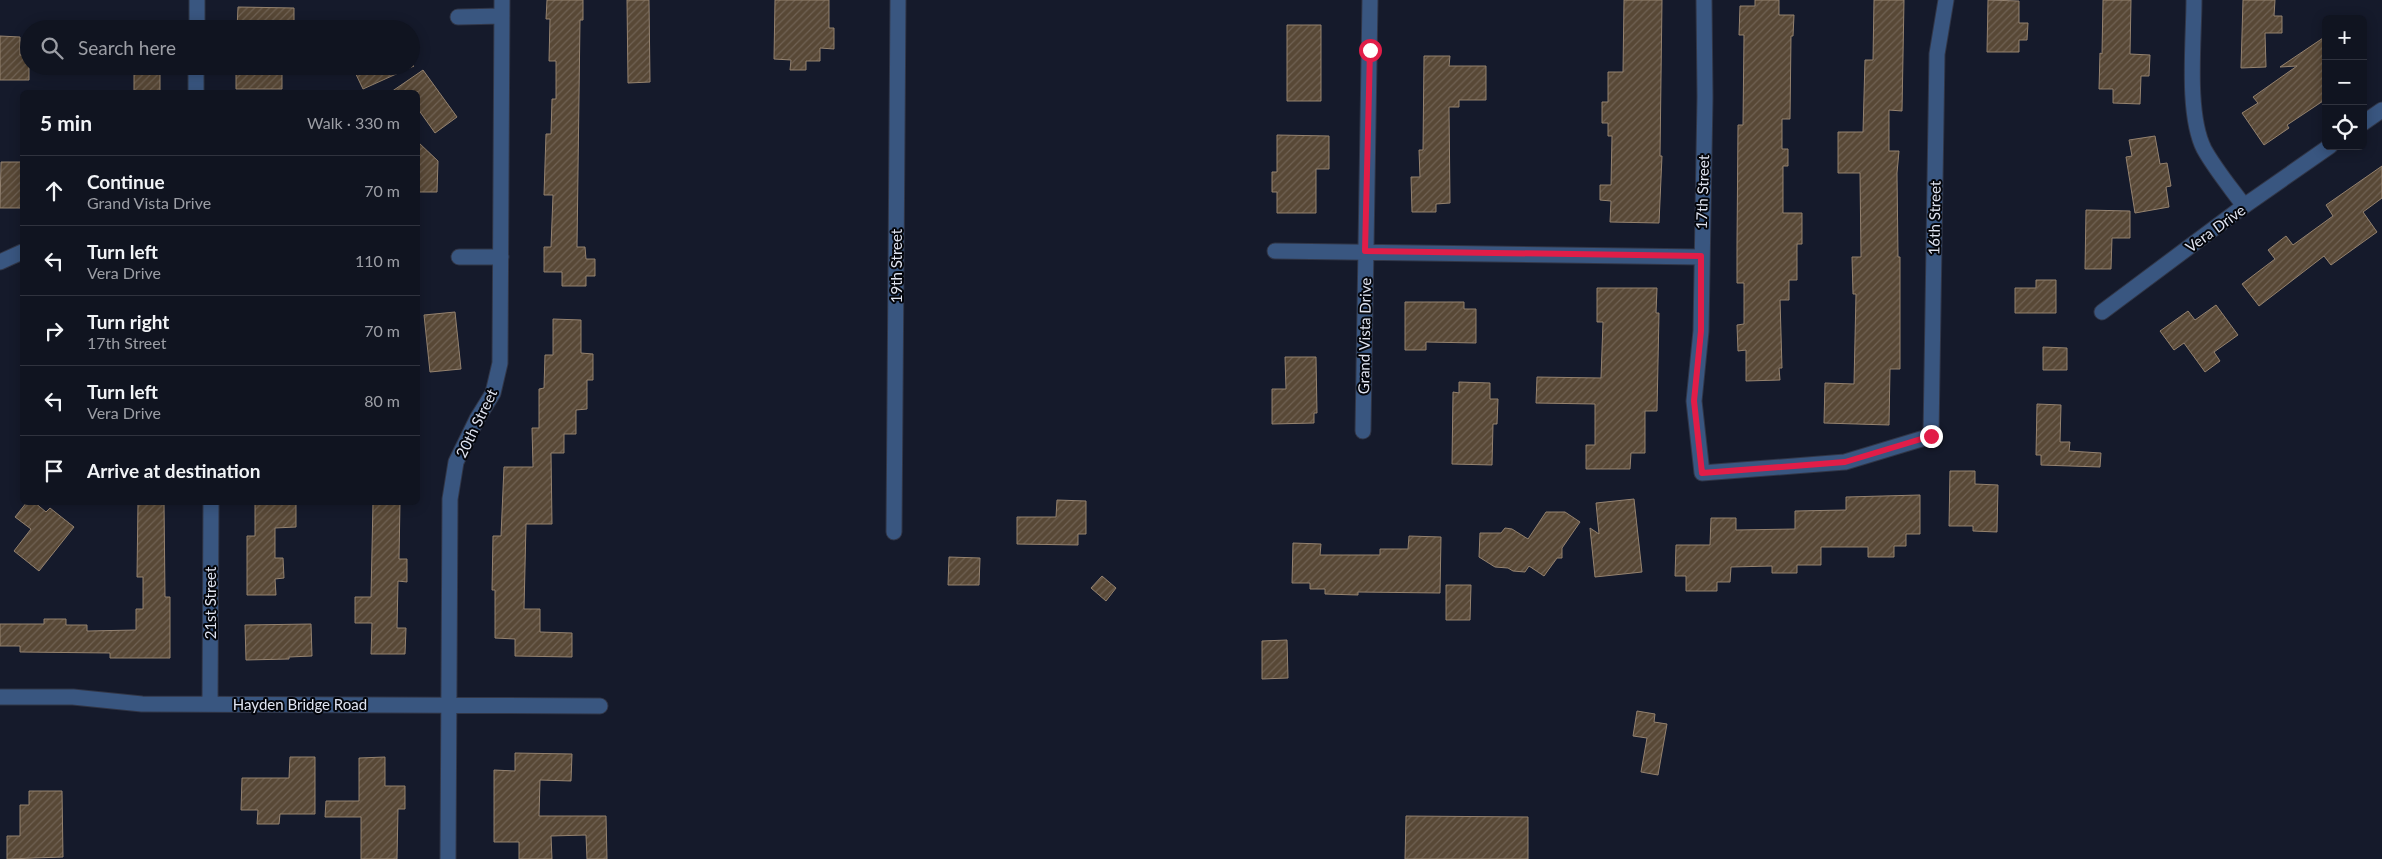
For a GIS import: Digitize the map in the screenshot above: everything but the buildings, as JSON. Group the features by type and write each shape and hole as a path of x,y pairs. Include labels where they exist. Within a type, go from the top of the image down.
{"street":[{"path":"197,0 197,20"},
{"name":"20th Street","path":"448,859 450,498 456,462 477,419 493,393 500,363 502,0"},
{"name":"19th Street","path":"894,532 898,0"},
{"name":"Grand Vista Drive","path":"1364,431 1365,251 1370,0"},
{"name":"17th Street","path":"1702,473 1694,401 1701,331 1705,97 1704,0"},
{"name":"16th Street","path":"1702,473 1845,462 1931,436 1936,54 1946,0"},
{"path":"2194,0 2194,89 2197,128 2204,149 2244,206"},
{"path":"458,17 502,16"},
{"path":"196,75 196,90"},
{"path":"2367,120 2382,110"},
{"name":"Vera Drive","path":"2102,312 2244,206 2324,150"},
{"path":"1275,251 1701,256"},
{"path":"0,262 20,253"},
{"path":"459,257 501,258"},
{"name":"21st Street","path":"210,704 211,505"},
{"name":"Hayden Bridge Road","path":"0,697 73,697 127,704 600,706"}],"route":[{"path":"1370,50 1365,251 1701,256 1701,331 1694,401 1702,473 1845,462 1931,436"}]}
